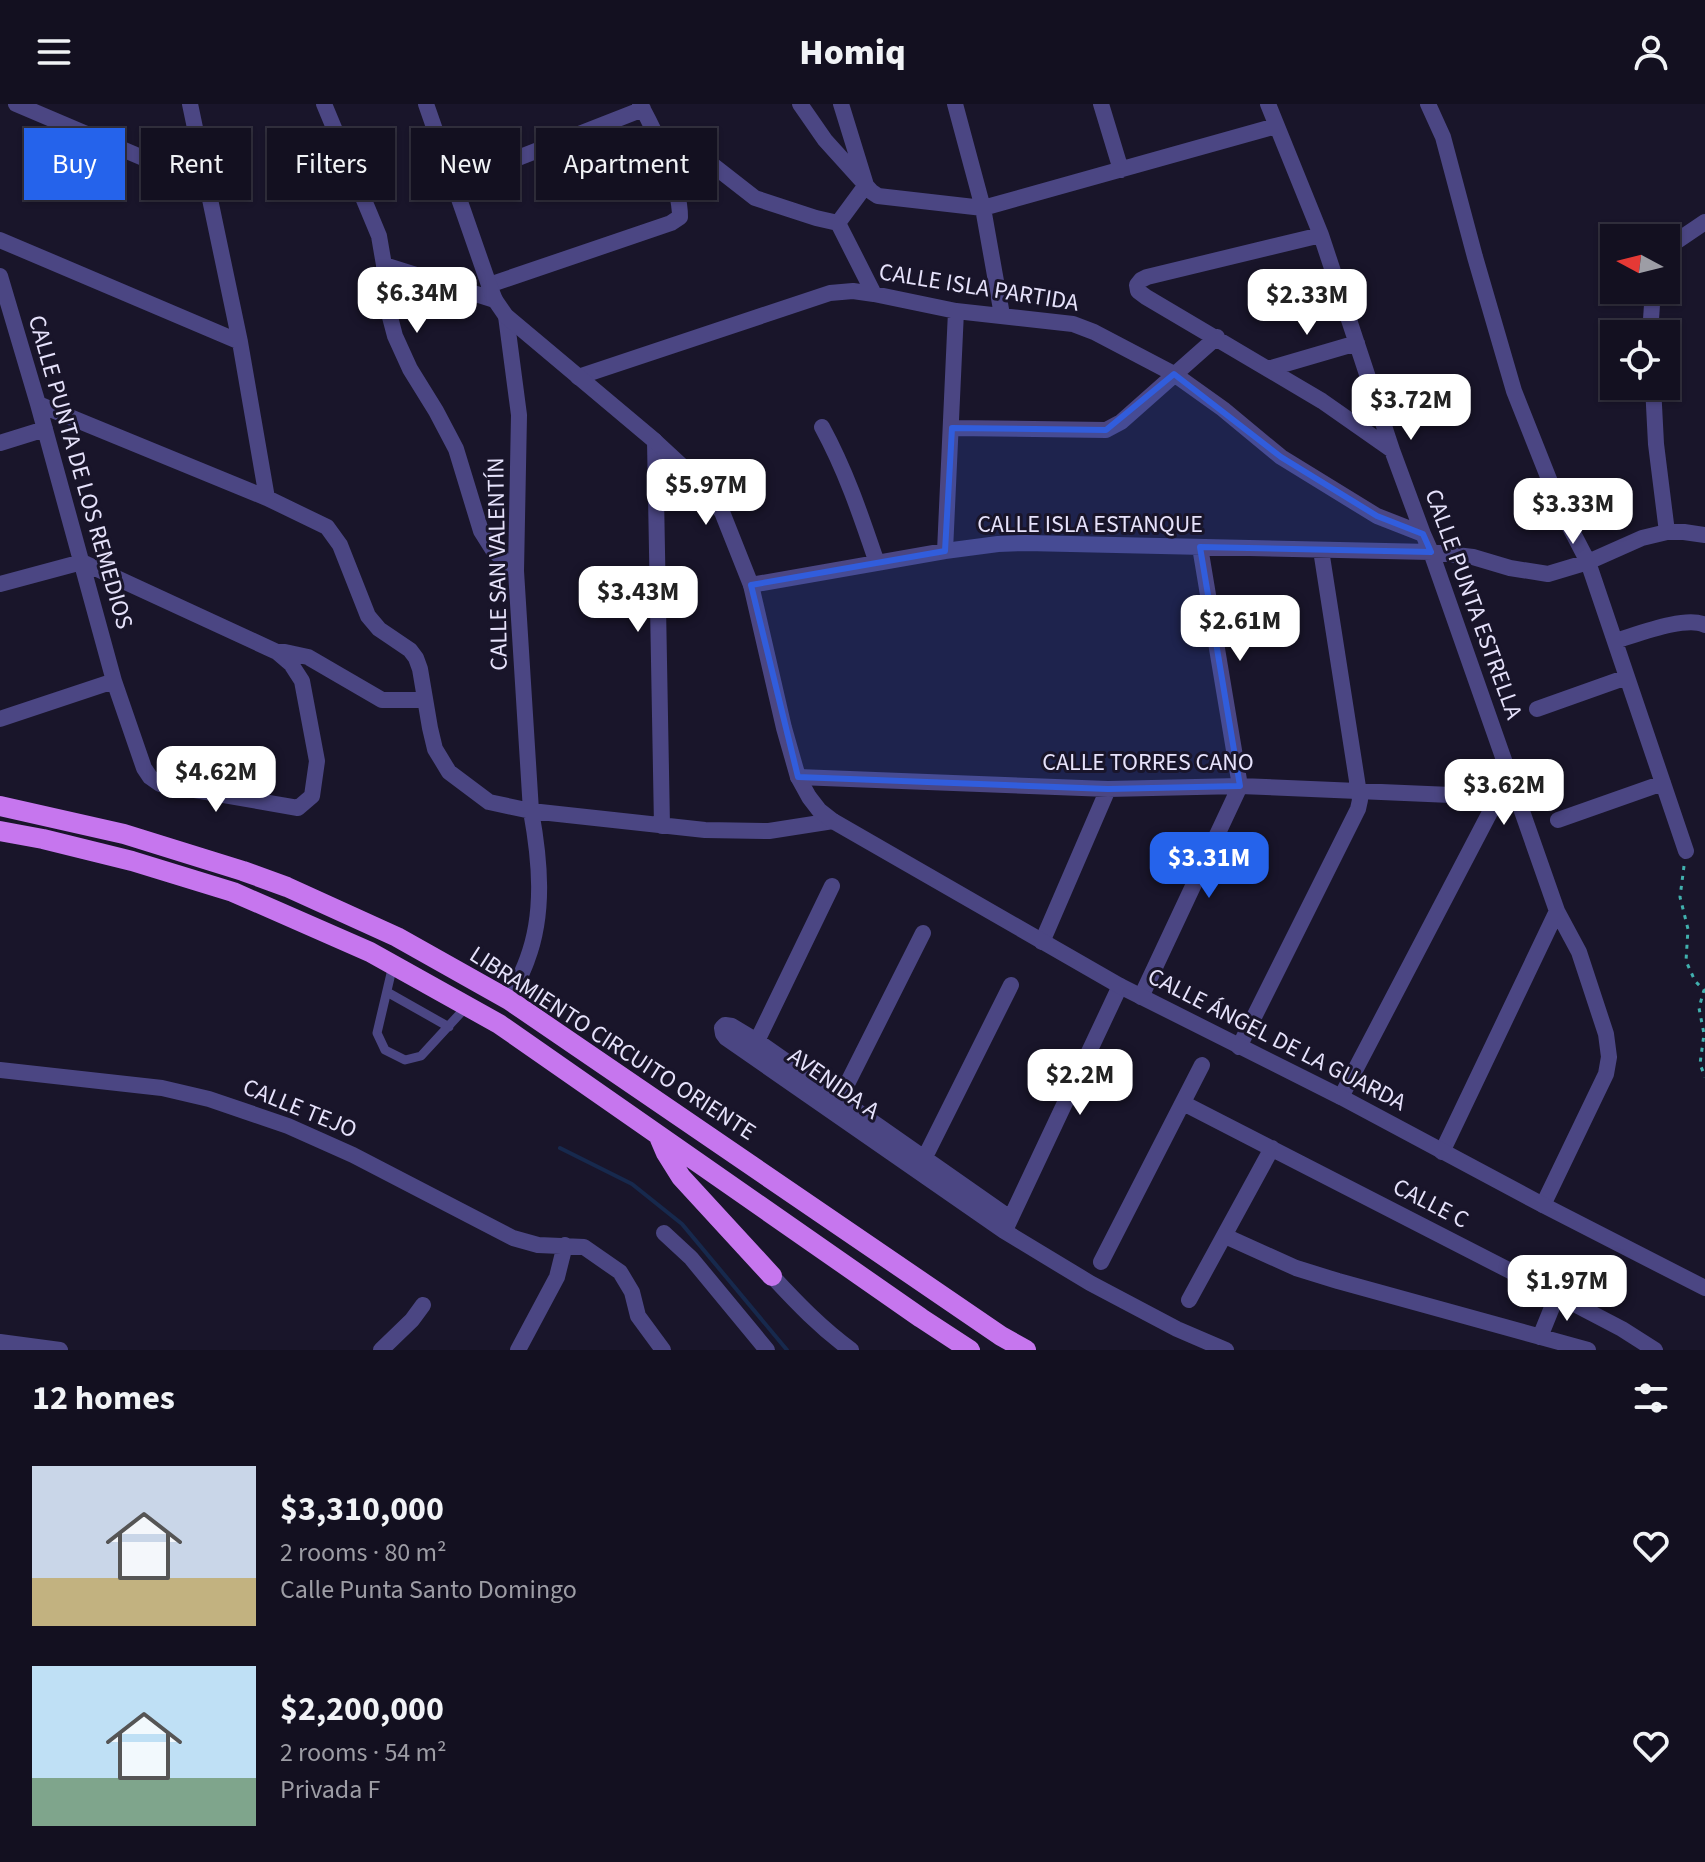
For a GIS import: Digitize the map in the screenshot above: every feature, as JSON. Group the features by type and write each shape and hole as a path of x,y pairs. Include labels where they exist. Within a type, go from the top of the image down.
{"main road":[{"name":"LIBRAMIENTO CIRCUITO ORIENTE","path":"0,806 124,834 243,871 287,887 397,937 509,1000 1001,1336 1026,1350"},
{"name":"LIBRAMIENTO CIRCUITO ORIENTE","path":"0,831 132,861 233,892 370,952 499,1024 970,1350"},
{"path":"659,1136 681,1177 772,1276"}],"street":[{"path":"16,104 141,157"},
{"path":"190,104 196,128"},
{"path":"324,104 379,236 386,302 395,336 410,369 456,449 481,531 493,550 516,571"},
{"path":"426,104 435,128"},
{"path":"800,104 825,140 878,196 983,208 1276,126"},
{"path":"841,104 866,185"},
{"path":"955,104 983,208 1002,315"},
{"path":"1101,104 1121,170"},
{"name":"CALLE PUNTA ESTRELLA","path":"1268,104 1321,235 1392,450 1557,911 1579,952 1606,1034 1609,1057 1606,1074 1543,1205"},
{"path":"1428,104 1443,137 1514,391 1562,512 1588,562 1686,851"},
{"path":"520,156 642,106 653,128"},
{"path":"717,168 755,198 838,223"},
{"path":"838,223 866,185"},
{"path":"212,200 267,498"},
{"path":"460,200 492,292 506,316"},
{"path":"384,265 492,292 671,223 680,217 678,200"},
{"path":"1680,239 1705,222"},
{"path":"838,223 874,294"},
{"path":"1321,235 1147,277 1137,285 1138,291 1322,401 1392,450"},
{"path":"0,240 240,342"},
{"name":"CALLE PUNTA DE LOS REMEDIOS","path":"0,276 4,304 38,404 114,681 144,768 150,777 160,784 298,808 312,796 317,761 302,681 291,664 277,652"},
{"name":"CALLE ISLA PARTIDA","path":"578,377 830,293 853,291 956,311 1073,324 1174,374 1281,457 1377,516 1423,534"},
{"path":"945,551 956,311"},
{"name":"CALLE SAN VALENTÍN","path":"506,316 519,415 516,571 531,811 538,860 535,930 527,959 509,1000"},
{"name":"CALLE ÁNGEL DE LA GUARDA","path":"506,316 655,441 695,478 722,512 751,585 798,777 819,810 833,821 1120,986 1341,1097 1705,1288"},
{"path":"952,428 1106,430 1121,422 1217,337"},
{"path":"1268,369 1357,343"},
{"path":"1654,400 1667,532 1705,535"},
{"path":"38,404 267,498 327,527 340,545 368,616 379,629 410,650 416,658 435,749 449,772 489,802 531,811 705,830 769,831 833,821"},
{"path":"822,427 854,495 877,563"},
{"path":"0,443 45,429"},
{"path":"655,441 662,826"},
{"name":"CALLE ISLA ESTANQUE","path":"751,585 945,551 1026,543 1431,552 1473,557 1510,568 1548,574 1588,562 1642,538 1667,532"},
{"path":"1141,997 1240,786 1200,547"},
{"path":"1239,1047 1358,809 1360,790 1321,550"},
{"path":"0,584 82,562 277,652 308,657 382,700 425,700"},
{"path":"1615,641 1680,623 1699,622 1705,625"},
{"path":"1537,709 1627,677"},
{"path":"0,719 114,681"},
{"name":"CALLE TORRES CANO","path":"798,777 1108,789 1240,786 1498,797 1517,793"},
{"path":"1558,820 1663,783"},
{"path":"1042,942 1108,789"},
{"path":"1341,1097 1498,797"},
{"path":"757,1041 832,886"},
{"path":"1442,1152 1557,911"},
{"path":"840,1098 923,933"},
{"path":"925,1157 1011,985"},
{"path":"1007,1224 1120,986"},
{"name":"AVENIDA A","path":"1007,1224 925,1157 840,1098 732,1026 722,1028 726,1038 1007,1224 1090,1283 1177,1329 1226,1350"},
{"path":"1101,1262 1202,1065"},
{"name":"CALLE TEJO","path":"0,1070 162,1088 209,1099 288,1126 353,1155 513,1238 538,1245 584,1247 620,1272 632,1292 638,1316 663,1350"},
{"name":"CALLE C","path":"1183,1103 1622,1329 1655,1350"},
{"path":"1189,1300 1272,1148"},
{"path":"664,1233 691,1258 767,1350"},
{"path":"1225,1236 1296,1268 1588,1350"},
{"path":"518,1350 557,1277 565,1245"},
{"path":"772,1276 813,1319 851,1350"},
{"path":"1540,1337 1557,1295"},
{"path":"381,1350 423,1305"},
{"path":"0,1342 60,1350"}],"lane":[{"path":"393,965 377,1033 385,1050 405,1060 421,1056 467,1006"},
{"path":"387,992 449,1027"}],"path":[{"path":"1686,851 1680,897 1688,929 1686,961 1695,981 1704,990 1699,1008 1704,1034 1700,1064 1705,1077"}],"highlighted area":[{"path":"1174,374 1281,457 1377,516 1423,534 1431,552 1200,547 1240,786 1108,789 798,777 751,585 945,551 952,428 1106,430"}],"waterway":[{"path":"560,1148 632,1184 682,1224 787,1350"}]}
